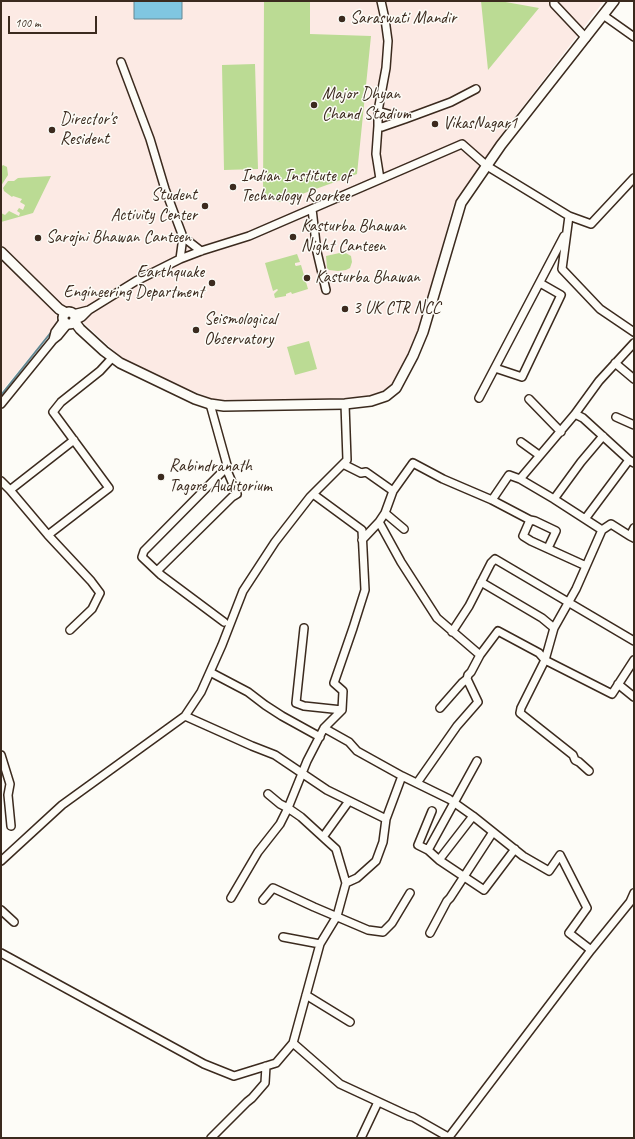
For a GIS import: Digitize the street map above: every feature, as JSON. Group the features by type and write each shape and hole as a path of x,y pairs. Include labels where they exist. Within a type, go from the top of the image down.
{"street":[{"path":"380,179 376,154 378,111 386,68 388,41 386,19 381,1"},
{"path":"554,1 554,4 586,38"},
{"path":"1,252 68,319 112,358 195,399 210,404 224,406 345,404 371,401 386,396 396,388 413,356 423,332 461,203 505,139 614,1"},
{"path":"603,15 634,37"},
{"path":"122,62 150,139 165,189 183,236 180,259"},
{"path":"378,126 382,127 405,119 451,102 476,90"},
{"path":"378,111 405,119"},
{"path":"1,404 53,340 58,336 68,319 89,310 136,281 180,259 249,236 462,144 487,166 569,216 590,224 634,178"},
{"path":"312,209 317,252 326,290"},
{"path":"569,216 562,270 600,310 633,329"},
{"path":"479,398 567,231"},
{"path":"183,236 201,251"},
{"path":"495,368 522,377 561,295 540,283"},
{"path":"520,479 539,455 561,432 599,381 634,343"},
{"path":"48,535 109,488 53,412 61,402 100,370 112,358"},
{"path":"615,363 634,379"},
{"path":"529,399 561,432"},
{"path":"157,571 232,497 237,494 226,468 227,465 210,404"},
{"path":"1,861 62,805 185,716 201,692 222,645 243,591 275,542 313,494 347,460 345,404"},
{"path":"575,414 583,418 631,462 585,519"},
{"path":"616,417 634,425"},
{"path":"554,498 603,436"},
{"path":"10,490 74,440"},
{"path":"521,442 539,455"},
{"path":"362,540 379,522 385,513 393,491 413,462 444,479 556,531 548,548"},
{"path":"343,464 361,473 366,472 393,491"},
{"path":"224,622 161,575 142,557 144,551 226,468"},
{"path":"492,500 509,475 520,479 554,498 602,530"},
{"path":"1,481 91,581 100,593 92,609 70,630"},
{"path":"231,898 258,852 280,824 302,773 324,728 342,710 343,691 334,684 365,590 362,530 313,494"},
{"path":"385,513 404,529"},
{"path":"530,520 523,536 586,566"},
{"path":"379,522 436,618 480,655"},
{"path":"589,771 520,713 521,708 545,660 554,628 569,603 602,530 611,524 632,537 634,528"},
{"path":"452,632 469,606 490,563 495,559 634,641"},
{"path":"481,582 542,618 554,628"},
{"path":"304,628 296,703 304,706 342,710"},
{"path":"440,708 467,679 480,655 498,631 539,653 545,660 612,694 634,660"},
{"path":"210,672 248,692 265,706 320,737"},
{"path":"417,783 457,726 478,702 467,679"},
{"path":"618,684 634,697"},
{"path":"185,716 275,755 327,790 386,819"},
{"path":"324,728 349,742 357,751 454,803 473,816 523,856 549,870 560,855 587,908 569,933 591,950"},
{"path":"1,755 10,784 4,796 11,826"},
{"path":"428,850 477,761"},
{"path":"346,883 357,878 376,861 383,842 386,819 402,776"},
{"path":"1,953 204,1064 234,1076 276,1063 293,1043 320,944 337,916 346,883 336,849 301,817 280,804 268,794"},
{"path":"323,837 349,801"},
{"path":"432,811 418,845 428,850 439,860 484,890 515,849"},
{"path":"439,860 473,816"},
{"path":"430,933 447,901 493,832"},
{"path":"263,900 273,888 368,930 383,932 392,923 410,892"},
{"path":"293,1043 340,1084 413,1117 450,1137 591,950 630,902 634,893"},
{"path":"1,910 14,922"},
{"path":"283,938 320,944"},
{"path":"306,995 350,1022"},
{"path":"212,1138 265,1083 266,1066"},
{"path":"361,1138 378,1102"}],"shaded area":[{"name":"Indian Institute of Technology Roorkee","path":"1,1 604,1 504,131 453,206 419,334 393,387 376,396 263,403 218,401 177,385 125,361 85,324 60,304 55,326 1,392"}],"green space":[{"name":"Major Dhyan Chand Stadium","path":"264,1 310,1 310,34 371,36 357,174 280,202 263,197"},
{"path":"481,1 500,1 539,8 488,70"},
{"path":"255,64 258,169 224,170 222,65"},
{"path":"3,165 7,167 8,175 1,186 1,167"},
{"path":"51,176 33,213 1,222 1,213 5,215 9,211 19,216 20,213 17,211 19,208 23,210 25,205 20,202 22,199 12,197 4,191 3,188 8,181 14,181 18,178"},
{"path":"344,252 351,256 352,262 350,268 338,271 329,270 327,268 326,256"},
{"path":"297,254 300,262 295,263 295,265 301,265 308,289 292,294 291,292 286,294 286,296 275,298 274,294 278,290 273,291 265,263"},
{"path":"309,341 317,369 295,375 287,347"}],"water":[{"path":"134,1 182,1 182,19 134,19"}],"waterway":[{"path":"1,395 52,331"}],"place":[{"name":"Saraswati Mandir","path":"342,19"},
{"name":"Major Dhyan Chand Stadium","path":"314,105"},
{"name":"VikasNagar1","path":"435,124"},
{"name":"Director's Resident","path":"52,130"},
{"name":"Indian Institute of Technology Roorkee","path":"233,187"},
{"name":"Student Activity Center","path":"205,206"},
{"name":"Kasturba Bhawan Night Canteen","path":"293,237"},
{"name":"Sarojni Bhawan Canteen","path":"38,238"},
{"name":"Kasturba Bhawan","path":"307,278"},
{"name":"Earthquake Engineering Department","path":"212,283"},
{"name":"3 UK CTR NCC","path":"345,309"},
{"name":"Seismological Observatory","path":"196,330"},
{"name":"Rabindranath Tagore Auditorium","path":"161,477"}]}
